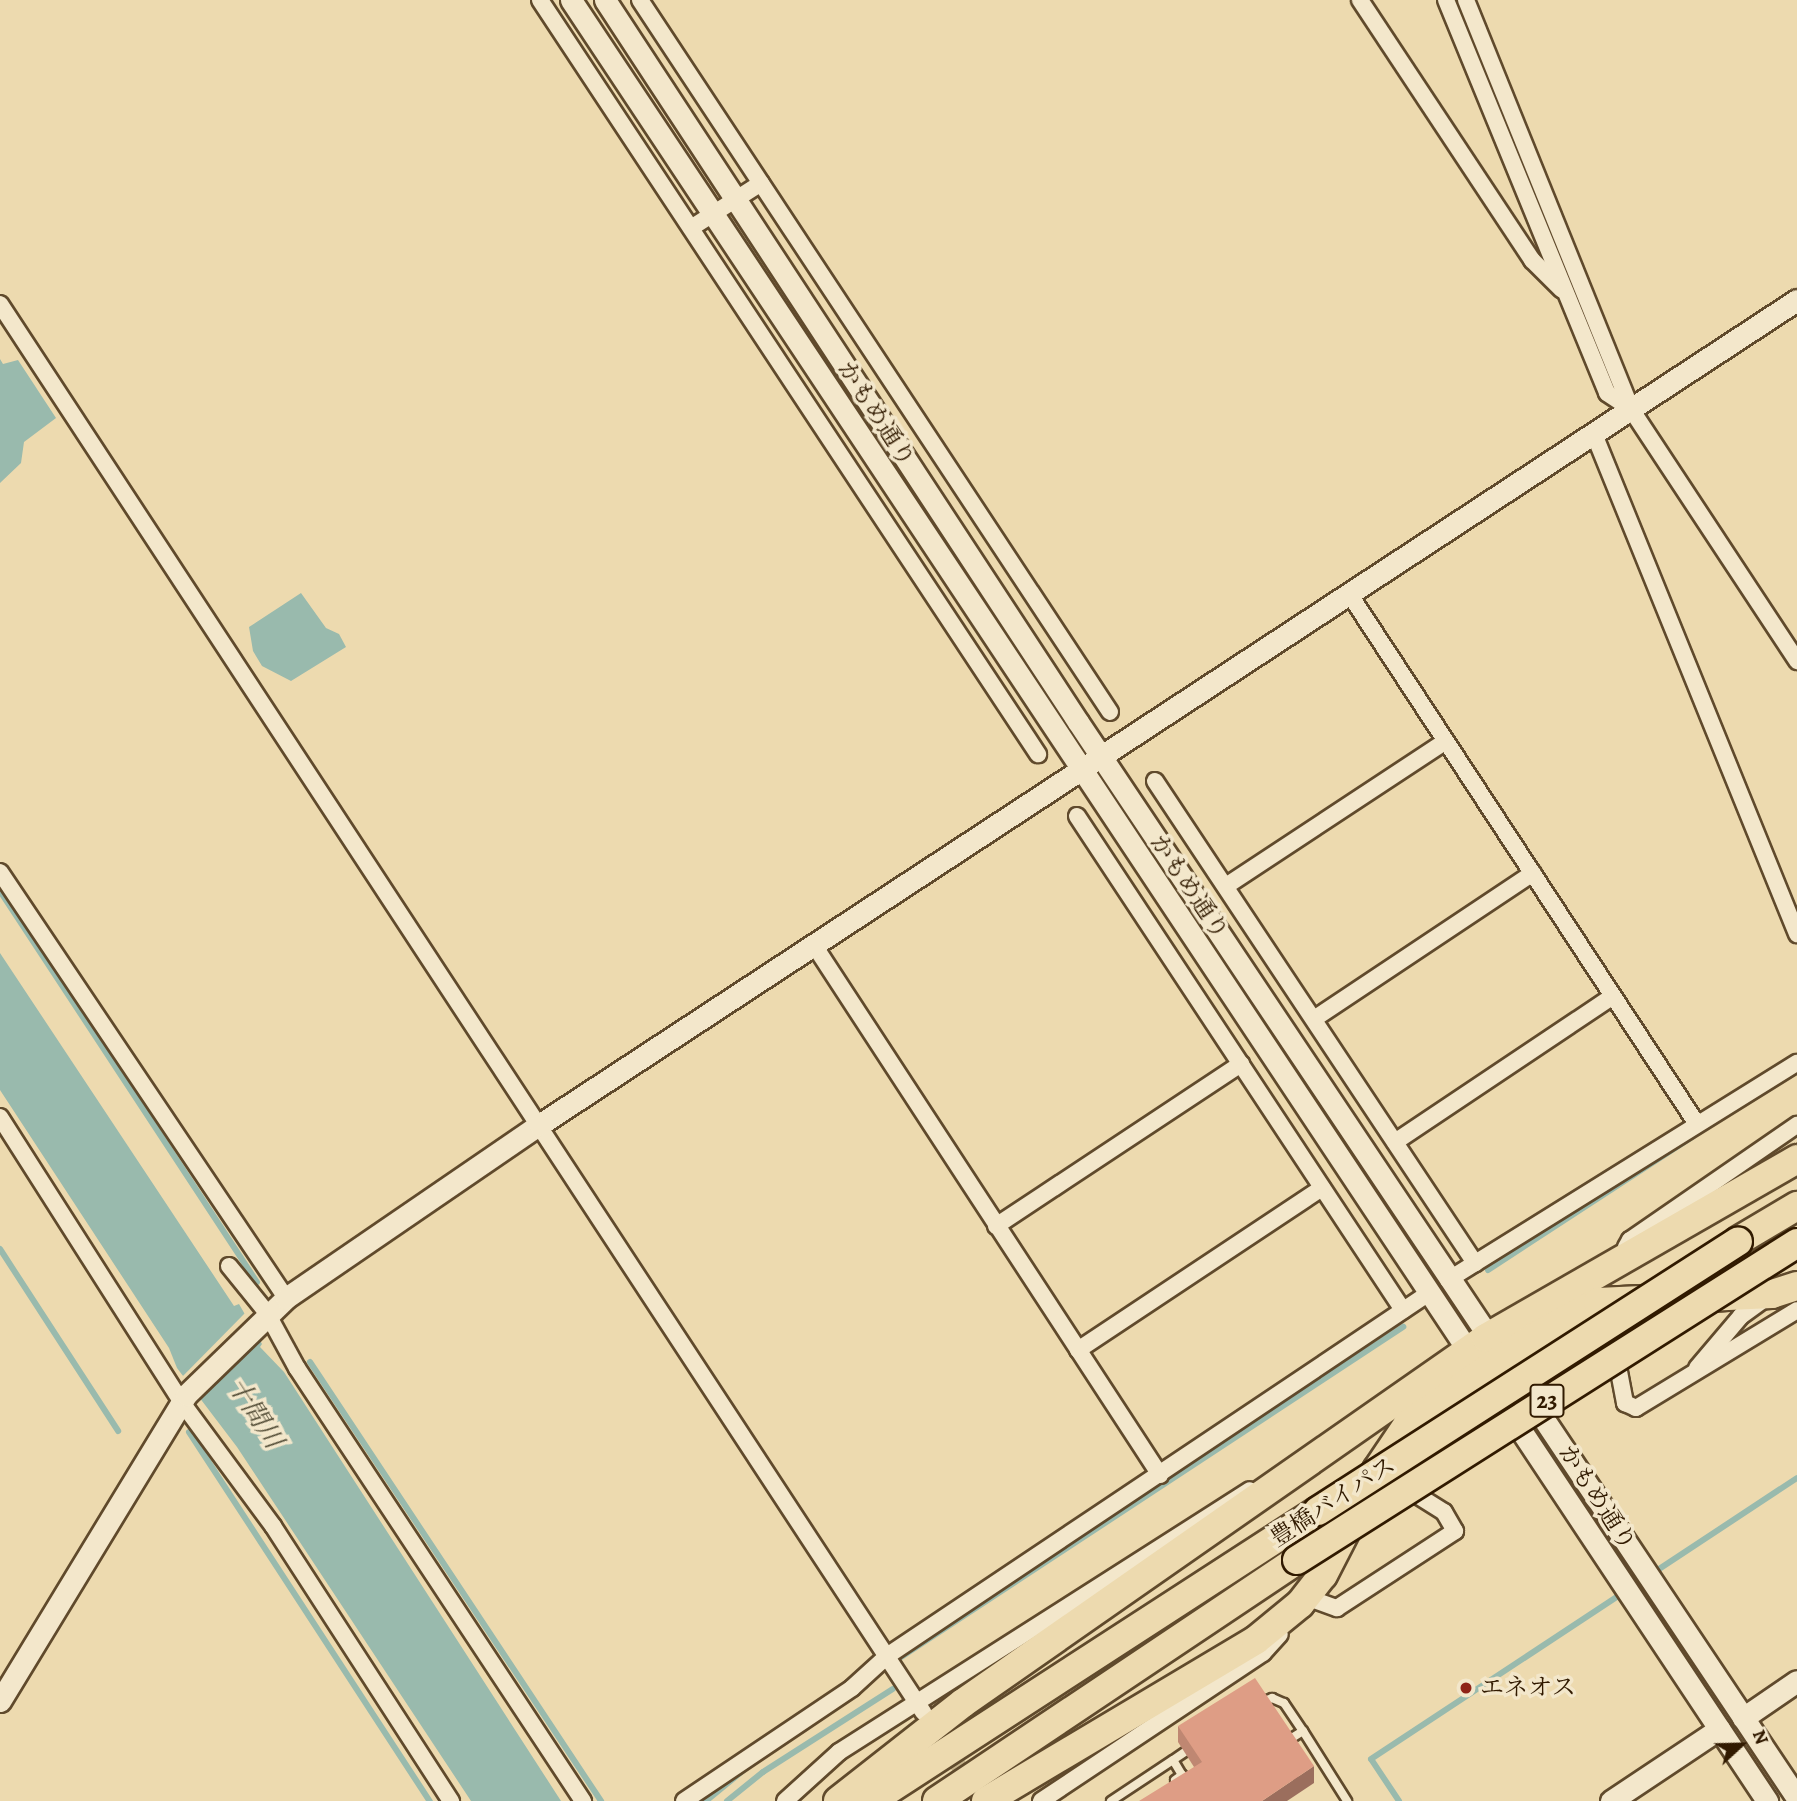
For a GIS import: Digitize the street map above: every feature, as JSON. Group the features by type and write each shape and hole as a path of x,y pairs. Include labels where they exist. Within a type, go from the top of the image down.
{"highway":[{"name":"23","path":"838,1801 963,1703 1277,1485 1484,1355 1619,1259 1797,1159"},
{"name":"豊橋バイパス","path":"871,1801 1738,1241 1797,1206"},
{"name":"豊橋バイパス","path":"937,1801 1297,1560 1797,1243"},
{"name":"23","path":"1377,1470 1408,1424 1484,1355 1577,1310 1598,1302 1784,1290"},
{"path":"986,1801 1256,1640 1298,1605 1324,1575 1377,1470"}],"street":[{"path":"540,0 1038,754"},
{"name":"かもめ通り","path":"571,0 1429,1293 1484,1355 1797,1798"},
{"name":"かもめ通り","path":"605,0 734,200 1105,757 1448,1280 1484,1355 1767,1801"},
{"path":"640,0 1110,712"},
{"path":"1360,0 1532,260 1569,297"},
{"path":"1446,0 1607,393 1631,410"},
{"path":"1466,0 1631,410 1797,661"},
{"path":"691,228 761,183"},
{"path":"0,1701 114,1508 184,1399 263,1316 285,1298 539,1125 1105,757 1797,300"},
{"path":"0,304 921,1707"},
{"path":"1594,434 1797,934"},
{"path":"1350,595 1697,1124"},
{"path":"1226,886 1446,741"},
{"path":"1155,781 1475,1263"},
{"path":"1077,816 1403,1310"},
{"path":"0,872 285,1298"},
{"path":"1314,1019 1532,873"},
{"path":"814,945 1160,1475"},
{"path":"1247,973 1272,957"},
{"path":"1199,1002 1224,986"},
{"path":"1395,1142 1613,996"},
{"path":"1448,1280 1797,1063"},
{"path":"996,1226 1241,1064"},
{"path":"0,1116 184,1399 273,1526 451,1801"},
{"path":"1619,1259 1630,1240 1797,1125"},
{"path":"1078,1350 1322,1188"},
{"path":"229,1266 583,1801"},
{"path":"1688,1378 1741,1316 1784,1290"},
{"path":"684,1801 852,1688 887,1656 1429,1293"},
{"path":"1598,1302 1608,1314 1629,1407 1648,1404 1797,1310"},
{"path":"1041,1801 1263,1653 1282,1632 1298,1605 1337,1608 1455,1531 1444,1512 1377,1470"},
{"path":"785,1801 839,1752 921,1707 1230,1500 1277,1485"},
{"path":"1743,1718 1797,1681"},
{"path":"1611,1801 1719,1729"}],"lane":[{"path":"1261,1702 1272,1698 1284,1703 1303,1731 1316,1760 1347,1801"},
{"path":"1287,1741 1303,1731"},
{"path":"1111,1801 1185,1752"},
{"path":"1163,1788 1182,1775 1173,1760"}],"water":[{"path":"0,359 3,364 18,360 56,418 24,442 21,463 0,483"},
{"path":"301,593 326,628 339,634 346,647 291,681 262,666 253,651 249,627"},
{"name":"十間川","path":"0,953 234,1306 239,1304 262,1344 260,1347 284,1372 561,1801 471,1801 237,1447 177,1368 169,1348 0,1090"}],"pier":[{"path":"247,1311 262,1336 196,1403 180,1379"}],"building":[{"path":"1255,1678 1314,1766 1262,1801 1139,1801 1202,1762 1178,1726"}],"waterway":[{"path":"0,891 257,1282"},
{"path":"1488,1270 1692,1137"},
{"path":"0,1249 118,1431"},
{"path":"892,1663 1403,1327"},
{"path":"310,1362 601,1801"},
{"path":"189,1432 430,1801"},
{"path":"1399,1801 1371,1759 1797,1478"},
{"path":"797,1734 866,1686"},
{"path":"727,1801 763,1772 893,1689"},
{"path":"706,1801 745,1769"}],"tunnel":[{"path":"928,1720 972,1786"}],"place":[{"name":"エネオス","path":"1466,1688"}]}
